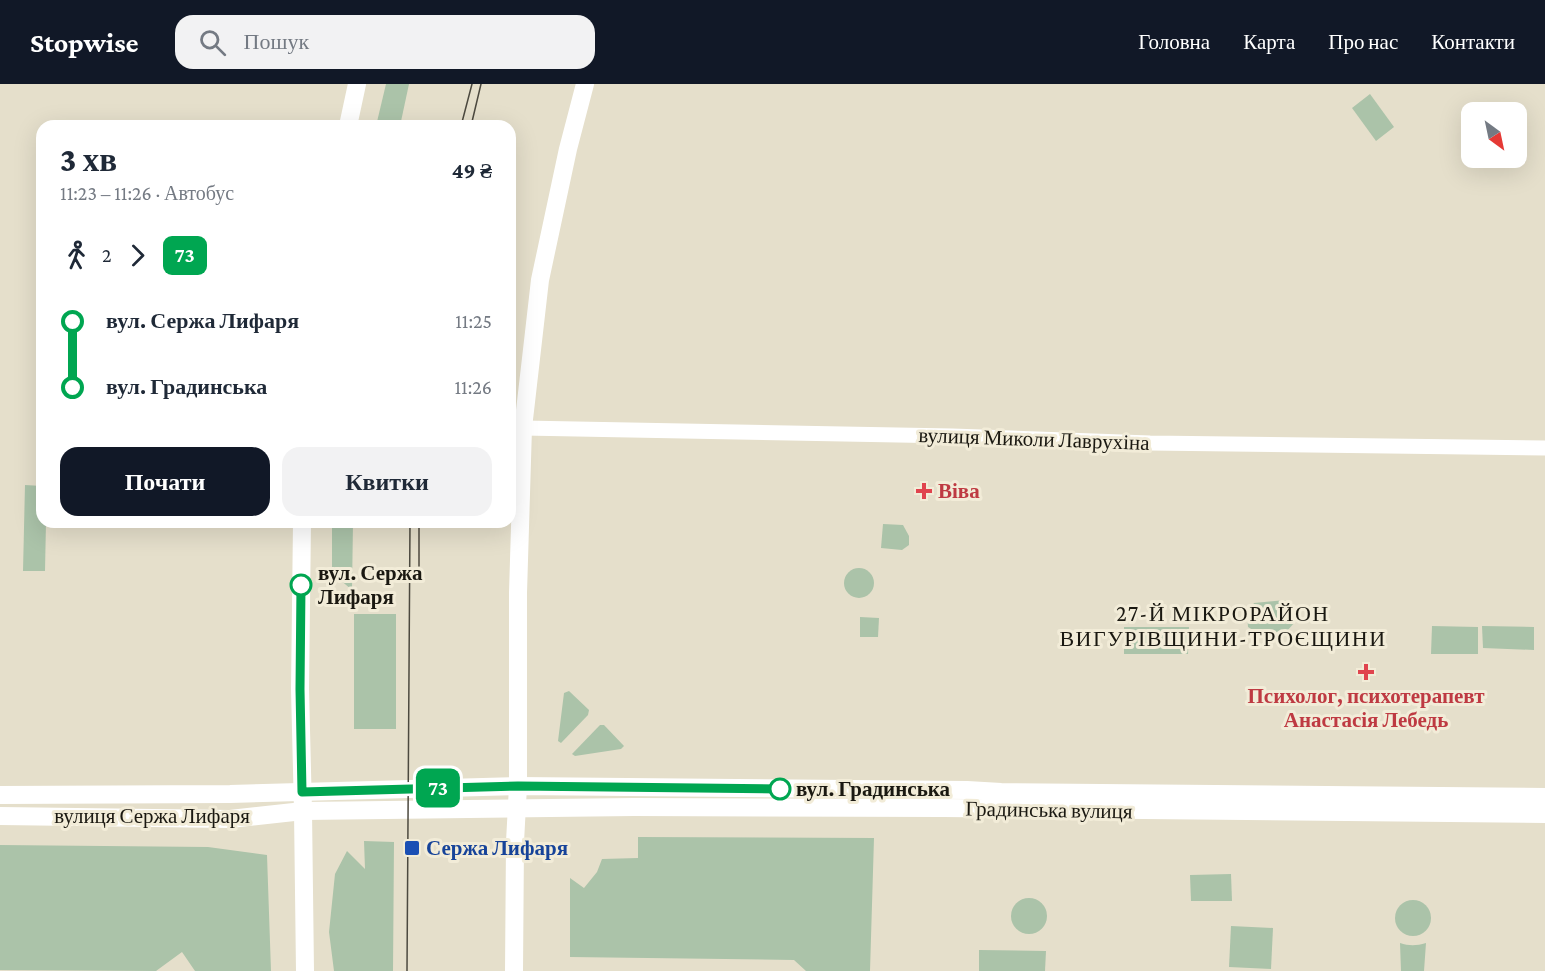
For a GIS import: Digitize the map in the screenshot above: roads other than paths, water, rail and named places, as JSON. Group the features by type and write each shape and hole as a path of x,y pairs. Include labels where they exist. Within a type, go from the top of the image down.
{"street":[{"path":"349,120 357,84"},
{"path":"514,971 518,786 518,593 523,428 540,280 568,149 585,84"},
{"name":"вулиця Миколи Лаврухіна","path":"523,428 941,436 1150,443 1545,448"},
{"path":"302,528 300,689 305,971"},
{"name":"Градинська вулиця","path":"302,792 518,786 1545,796"},
{"name":"вулиця Сержа Лифаря","path":"0,795 302,792"},
{"name":"Градинська вулиця","path":"303,811 517,808 944,808 1545,814"},
{"name":"вулиця Сержа Лифаря","path":"0,816 230,819 303,811"}],"tram line":[{"path":"463,120 472,84"},
{"path":"472,120 481,84"},
{"path":"407,971 410,528"},
{"path":"419,528 419,566"}],"place":[{"name":"Віва","path":"924,491"},
{"name":"вул. Сержа Лифаря","path":"301,585"},
{"name":"Психолог, психотерапевт Анастасія Лебедь","path":"1366,672"},
{"name":"вул. Градинська","path":"780,789"},
{"name":"Сержа Лифаря","path":"412,848"}],"district":[{"name":"27-Й МІКРОРАЙОН ВИГУРІВЩИНИ-ТРОЄЩИНИ","path":"1223,626"}]}
